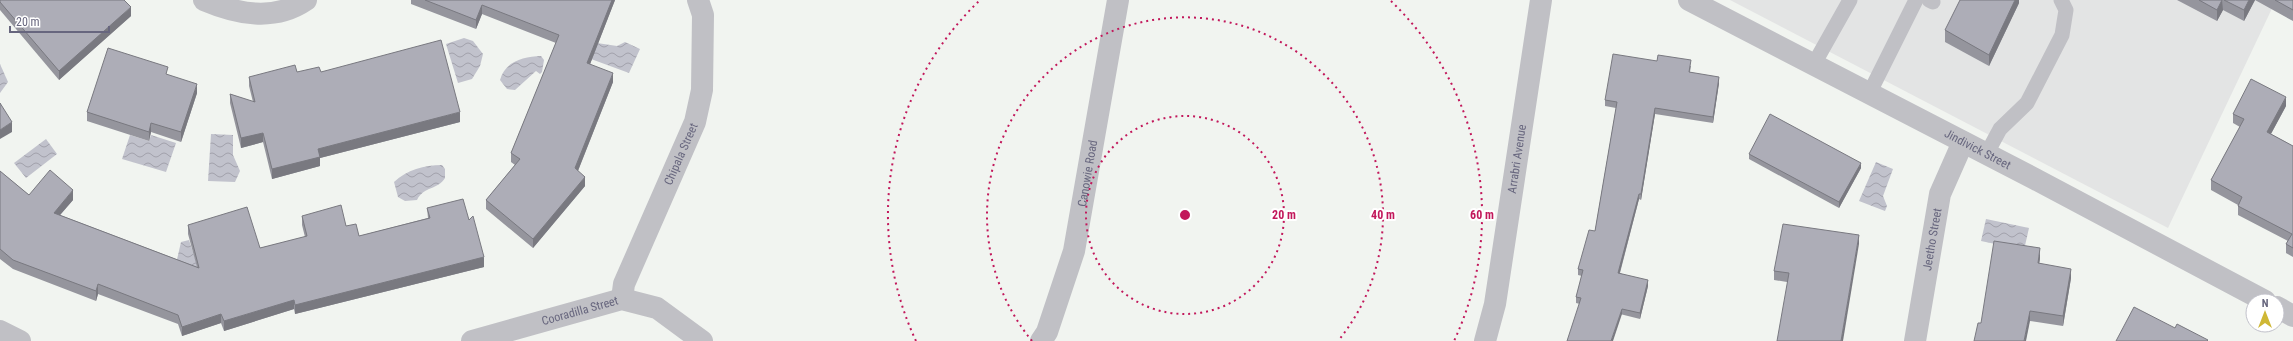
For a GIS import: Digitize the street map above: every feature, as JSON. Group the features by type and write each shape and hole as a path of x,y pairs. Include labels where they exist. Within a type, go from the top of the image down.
{"street":[{"path":"204,0 221,7 260,15 295,7 306,0"},
{"name":"Chipala Street","path":"622,300 624,284 695,122 702,90 703,15 698,0"},
{"name":"Canowie Road","path":"1049,338 1074,251 1118,0"},
{"name":"Arrabri Avenue","path":"1485,341 1495,304 1541,0"},
{"name":"Jindivick Street","path":"1689,0 2035,179 2250,293"},
{"name":"Jeetho Street","path":"1915,341 1940,194 1963,142"},
{"name":"Cooradilla Street","path":"472,341 622,300 657,308 702,341"},
{"path":"0,331 20,341"}],"lane":[{"path":"1814,64 1850,0"},
{"path":"1869,94 1916,0"},
{"path":"1986,155 2000,130 2027,103 2062,35 2066,10 2061,0"}],"shaded area":[{"path":"1730,0 2276,0 2168,228"}],"water":[{"path":"464,38 473,41 483,54 480,66 472,79 458,83 446,44"},
{"path":"625,42 640,49 629,73 591,59 597,43 617,46"},
{"path":"541,56 544,60 542,72 540,74 536,71 515,90 507,89 500,80 502,74 510,64 521,59"},
{"path":"0,64 8,82 0,93"},
{"path":"211,134 233,135 233,155 240,171 235,182 208,181"},
{"path":"130,135 149,141 151,135 176,143 166,172 122,159"},
{"path":"46,139 57,154 26,178 14,163"},
{"path":"1876,162 1893,169 1883,196 1887,206 1885,211 1859,201"},
{"path":"442,165 445,169 445,178 439,185 423,192 417,200 405,201 398,197 394,182 404,174 416,169"},
{"path":"1986,219 2029,228 2024,250 1981,241"},
{"path":"189,240 202,279 170,290 181,242"}],"building":[{"path":"0,0 124,0 131,7 59,71 0,2"},
{"path":"425,0 612,0 587,63 613,73 575,168 585,177 533,239 486,200 520,159 511,153 559,35 482,5 476,20"},
{"path":"1960,0 2015,0 1989,55 1945,30"},
{"path":"2199,0 2222,0 2217,10"},
{"path":"2224,0 2249,0 2244,10"},
{"path":"2275,0 2293,0 2293,10"},
{"path":"441,40 460,112 318,149 320,157 272,169 263,133 241,138 230,94 255,102 249,77 295,65 297,72 319,67 321,72"},
{"path":"108,48 168,67 166,74 197,84 181,132 151,123 149,132 87,112"},
{"path":"1613,54 1657,61 1658,55 1691,60 1689,72 1719,77 1713,117 1655,108 1641,194 1639,194 1618,273 1648,280 1640,313 1622,309 1611,341 1567,341 1581,298 1576,297 1583,270 1578,269 1589,230 1595,231 1617,102 1605,100"},
{"path":"2251,79 2286,97 2267,132 2293,146 2293,248 2286,244 2292,234 2238,206 2242,197 2211,180 2244,119 2233,114"},
{"path":"0,103 12,122 0,130"},
{"path":"1770,114 1861,163 1839,202 1749,154"},
{"path":"50,170 73,190 54,213 199,268 188,225 247,207 260,248 307,236 302,216 341,205 346,226 356,224 359,236 430,218 427,208 463,199 469,220 473,216 484,257 295,305 294,300 224,321 221,314 182,327 178,315 98,284 96,291 13,260 0,249 0,171 29,195"},
{"path":"1783,224 1859,235 1841,341 1777,341 1789,273 1774,271"},
{"path":"1994,241 2040,248 2038,263 2071,269 2063,316 2030,311 2024,341 1974,341 1978,323 1981,323"},
{"path":"2134,307 2175,328 2177,324 2208,340 2116,341"}]}
